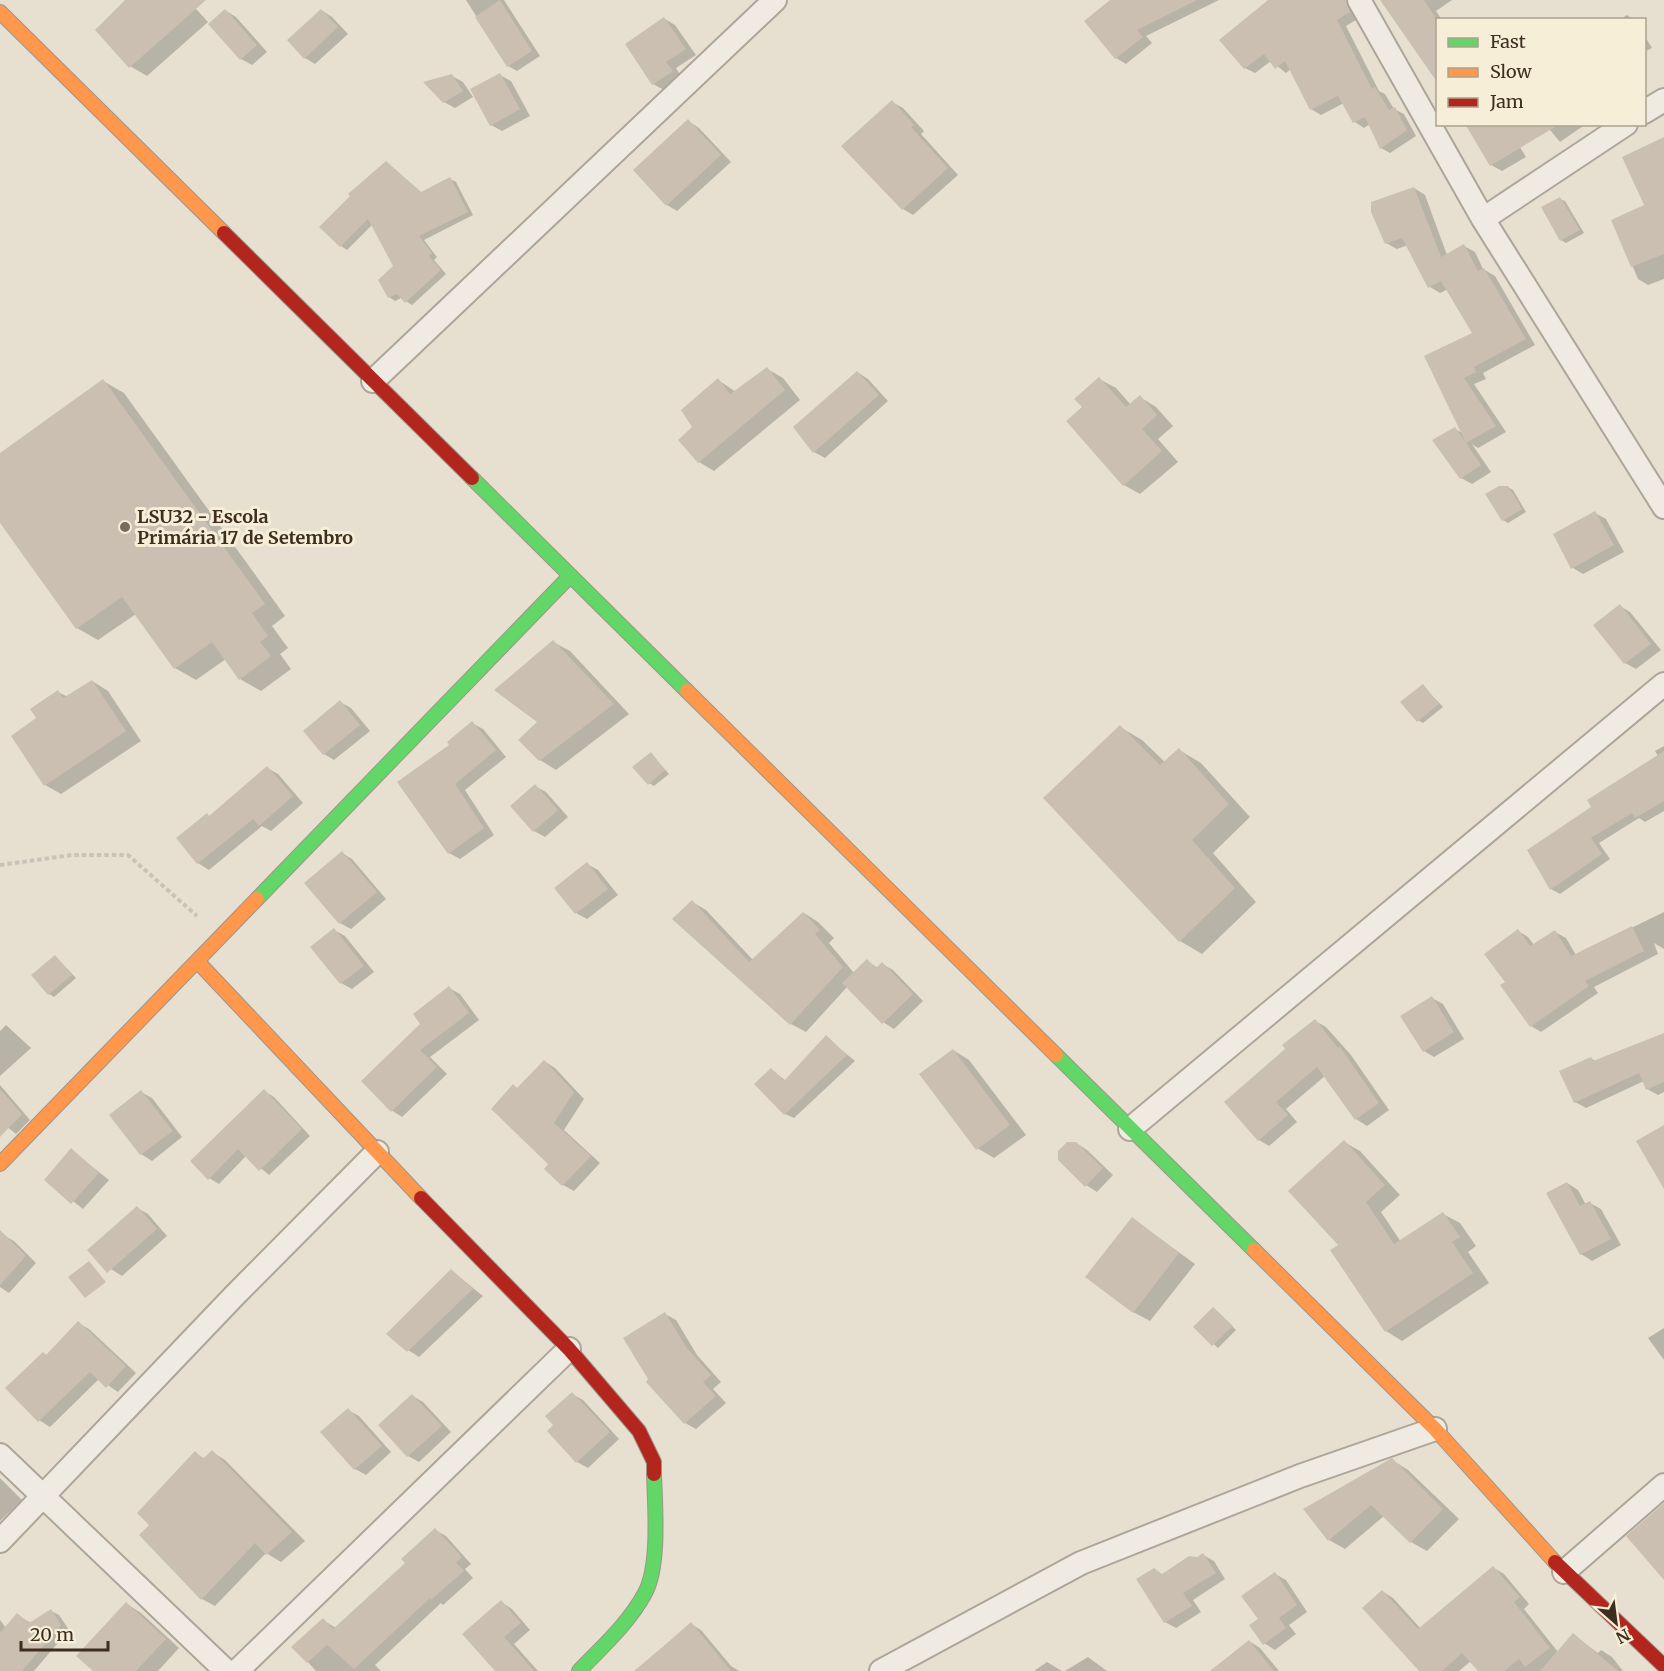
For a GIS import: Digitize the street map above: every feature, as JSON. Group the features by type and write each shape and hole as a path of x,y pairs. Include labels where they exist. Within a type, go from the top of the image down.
{"main road":[{"path":"0,12 1435,1429 1564,1572 1664,1666"},
{"path":"0,1164 570,576"},
{"path":"197,961 377,1152 569,1349 639,1431 654,1462 655,1547 646,1591 631,1615 579,1671"}],"street":[{"path":"373,381 775,0"},
{"path":"1359,0 1483,219 1664,507"},
{"path":"1646,111 1664,100"},
{"path":"1483,219 1623,126"},
{"path":"1130,1130 1664,684"},
{"path":"0,1541 236,1294 377,1152"},
{"path":"237,1671 569,1349"},
{"path":"881,1671 1081,1563 1300,1476 1435,1429"},
{"path":"0,1455 225,1671"},
{"path":"1564,1572 1664,1485"}],"path":[{"path":"0,865 72,855 128,855 220,937"}],"building":[{"path":"125,0 206,0 129,68 95,30"},
{"path":"500,0 532,51 507,67 475,17"},
{"path":"1110,0 1197,0 1137,30 1143,37 1115,59 1084,21"},
{"path":"1268,0 1346,0 1350,12 1337,20 1372,89 1375,87 1389,110 1395,107 1407,130 1380,149 1365,117 1353,123 1338,96 1310,110 1285,61 1275,69 1264,54 1244,69 1219,40"},
{"path":"1380,0 1424,0 1436,18 1436,81"},
{"path":"225,9 257,45 240,60 208,24"},
{"path":"321,9 338,27 304,59 287,40"},
{"path":"664,17 686,49 666,62 673,71 652,85 625,44"},
{"path":"500,73 520,109 490,126 470,89"},
{"path":"452,74 463,91 443,103 423,82"},
{"path":"892,100 914,125 911,127 948,168 902,210 841,146"},
{"path":"688,119 721,155 666,206 633,170"},
{"path":"1466,126 1557,126 1490,166"},
{"path":"1664,137 1664,254 1631,267 1611,220 1644,205 1622,157"},
{"path":"386,161 421,192 450,177 468,212 419,236 432,253 429,256 441,270 405,303 397,294 388,298 378,280 393,266 368,219 340,247 319,227 350,196 348,194"},
{"path":"1414,187 1441,257 1464,244 1478,271 1484,268 1526,339 1474,367 1476,372 1464,378 1496,426 1466,443 1424,356 1472,333 1441,281 1428,288 1402,238 1385,244 1371,212 1371,202"},
{"path":"1560,197 1580,230 1560,241 1541,207"},
{"path":"767,367 785,390 698,463 678,440 692,427 681,410 718,378 730,394"},
{"path":"857,371 879,395 813,453 793,427"},
{"path":"1099,377 1126,407 1140,395 1157,415 1142,429 1162,451 1123,486 1066,421 1082,407 1074,399"},
{"path":"103,379 265,604 252,613 268,636 260,642 271,656 239,680 212,642 174,669 122,597 76,629 0,523 0,453"},
{"path":"1455,427 1481,465 1460,479 1432,440"},
{"path":"1499,486 1508,486 1522,509 1502,521 1485,494"},
{"path":"1595,511 1614,545 1571,569 1553,534"},
{"path":"1620,604 1651,644 1624,664 1593,625"},
{"path":"553,640 614,704 539,761 518,740 537,722 494,690"},
{"path":"92,680 126,731 44,786 11,736 36,718 30,709 58,690 63,698"},
{"path":"1423,684 1439,704 1417,722 1400,702"},
{"path":"340,700 360,725 323,755 303,731"},
{"path":"472,721 496,750 455,784 484,828 448,854 397,782 449,745 447,742"},
{"path":"1120,725 1160,765 1179,748 1229,804 1192,840 1235,888 1179,942 1043,798"},
{"path":"1664,751 1664,801 1635,818 1632,813 1591,838 1602,854 1550,890 1527,850 1591,807 1587,800"},
{"path":"651,752 665,770 648,785 632,767"},
{"path":"267,766 293,796 259,826 253,819 197,864 176,838 207,813 209,816"},
{"path":"535,784 558,810 533,832 510,806"},
{"path":"342,851 377,892 339,924 304,883"},
{"path":"587,862 608,889 575,914 554,888"},
{"path":"692,900 749,962 803,912 820,930 815,934 843,967 790,1025 672,919"},
{"path":"1632,926 1644,951 1585,981 1589,986 1530,1027 1500,985 1505,982 1484,954 1518,929 1530,946 1555,930 1571,956"},
{"path":"334,928 364,966 340,984 310,947"},
{"path":"55,955 72,975 48,995 31,975"},
{"path":"867,959 876,968 882,962 913,994 882,1024 842,983"},
{"path":"449,986 469,1013 420,1050 437,1067 391,1112 361,1081 420,1024 413,1014"},
{"path":"1432,996 1454,1032 1423,1052 1400,1016"},
{"path":"1315,1019 1338,1048 1340,1047 1379,1103 1355,1120 1317,1067 1276,1102 1288,1115 1258,1141 1224,1102 1285,1049 1282,1045"},
{"path":"1664,1033 1664,1082 1646,1090 1639,1073 1574,1103 1559,1071 1591,1057 1593,1061"},
{"path":"826,1035 847,1055 784,1115 754,1084 771,1068 784,1081"},
{"path":"953,1049 1010,1125 976,1150 919,1074"},
{"path":"544,1060 574,1092 554,1123 591,1156 562,1186 544,1169 548,1164 491,1109 513,1084 517,1088"},
{"path":"0,1089 22,1114 0,1137"},
{"path":"264,1089 302,1129 259,1171 238,1149 208,1180 190,1161"},
{"path":"141,1090 173,1131 140,1155 109,1115"},
{"path":"1664,1125 1664,1189 1636,1141"},
{"path":"1344,1140 1385,1185 1366,1202 1394,1244 1443,1212 1460,1237 1452,1242 1473,1273 1385,1332 1330,1250 1338,1245 1288,1191"},
{"path":"1067,1142 1076,1142 1103,1168 1085,1187 1058,1160 1058,1151"},
{"path":"71,1148 99,1173 71,1204 44,1180"},
{"path":"1567,1182 1580,1206 1590,1201 1611,1239 1580,1255 1546,1193"},
{"path":"137,1206 157,1229 107,1273 87,1250"},
{"path":"1132,1217 1179,1253 1133,1313 1085,1277"},
{"path":"0,1230 26,1256 0,1285"},
{"path":"89,1261 106,1282 85,1298 68,1277"},
{"path":"451,1269 473,1289 407,1352 386,1334"},
{"path":"1213,1307 1233,1326 1212,1346 1193,1327"},
{"path":"665,1312 686,1347 711,1375 703,1382 716,1396 684,1424 646,1382 648,1379 623,1338"},
{"path":"78,1321 126,1366 106,1388 90,1372 38,1422 5,1388 43,1352 46,1355"},
{"path":"572,1392 610,1432 576,1463 547,1431 553,1425 545,1416"},
{"path":"412,1394 442,1426 407,1457 378,1425"},
{"path":"348,1408 382,1446 354,1470 320,1432"},
{"path":"212,1450 292,1532 266,1555 255,1543 201,1600 139,1535 149,1525 137,1513 195,1451 203,1459"},
{"path":"1392,1458 1443,1509 1410,1543 1371,1505 1328,1541 1303,1509"},
{"path":"1664,1503 1664,1580 1626,1536"},
{"path":"435,1528 462,1557 456,1563 464,1571 431,1600 430,1598 354,1669 327,1645 307,1663 291,1647 323,1618 333,1629 405,1563 401,1559"},
{"path":"1203,1553 1216,1573 1183,1593 1192,1606 1164,1623 1136,1579 1154,1568 1162,1574 1189,1556 1197,1557"},
{"path":"1493,1566 1520,1597 1514,1602 1550,1648 1525,1667 1519,1659 1504,1671 1478,1671 1462,1653 1442,1671 1419,1671 1362,1608 1382,1590 1418,1629"},
{"path":"1275,1572 1297,1605 1279,1618 1286,1628 1263,1645 1249,1625 1258,1619 1241,1596"},
{"path":"501,1600 521,1623 504,1637 534,1671 495,1671 462,1634"},
{"path":"126,1602 166,1639 136,1671 93,1671 76,1656"},
{"path":"51,1609 61,1625 22,1671 0,1671 0,1633 17,1613 29,1623"},
{"path":"691,1622 731,1671 634,1671 666,1644"},
{"path":"1573,1633 1618,1671 1540,1671"},
{"path":"1249,1640 1274,1671 1210,1671"}],"traffic: fast":[{"path":"472,478 687,691"},
{"path":"257,899 570,576"},
{"path":"1056,1055 1254,1250"},
{"path":"579,1671 615,1634 639,1604 650,1581 656,1535 654,1474"}],"traffic: slow":[{"path":"0,12 224,233"},
{"path":"687,691 1056,1055"},
{"path":"0,1164 257,899"},
{"path":"197,961 421,1198"},
{"path":"1254,1250 1435,1429 1555,1562"}],"traffic: jam":[{"path":"224,233 472,478"},
{"path":"421,1198 569,1349 639,1431 654,1462 654,1474"},
{"path":"1555,1562 1664,1666"}],"place":[{"name":"LSU32 - Escola Primária 17 de Setembro","path":"125,527"}]}
